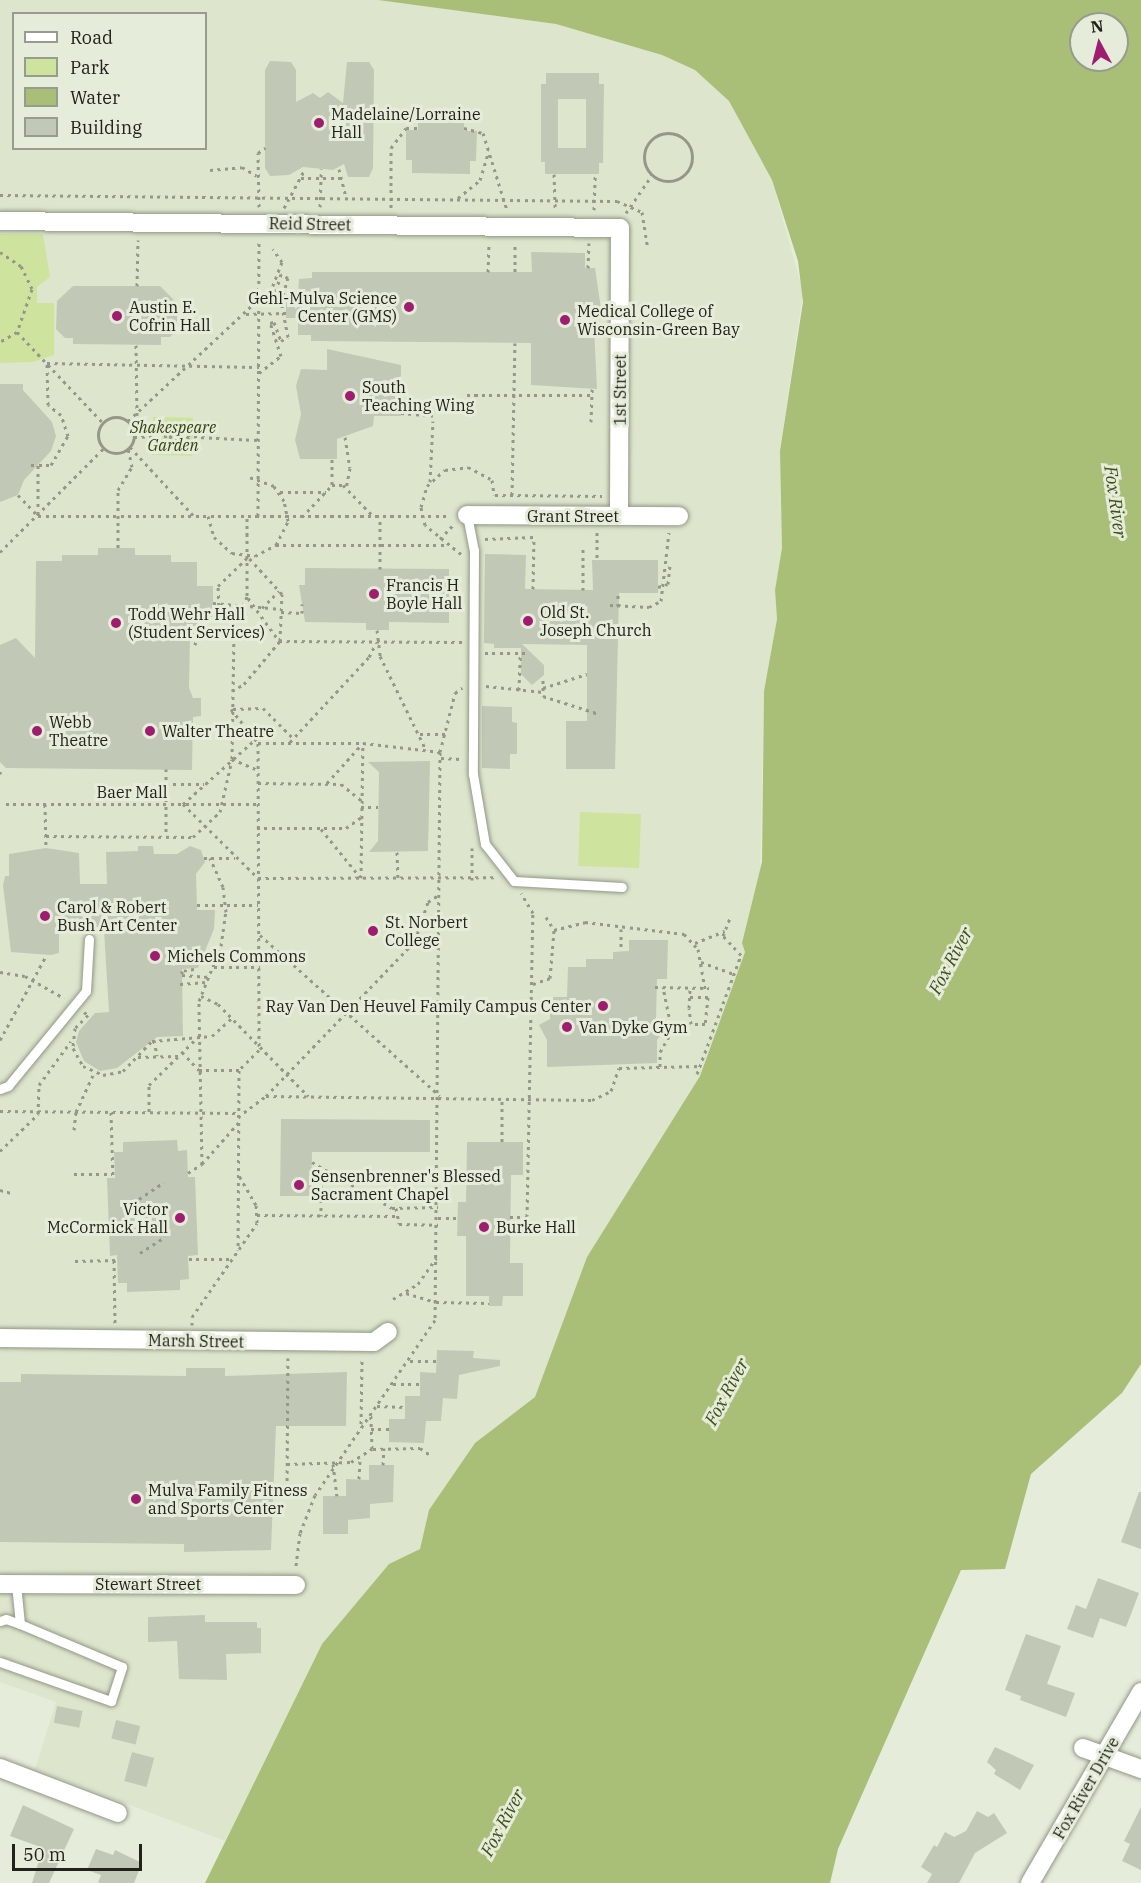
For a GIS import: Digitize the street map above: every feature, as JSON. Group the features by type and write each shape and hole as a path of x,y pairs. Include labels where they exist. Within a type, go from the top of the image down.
{"street":[{"name":"Reid Street","path":"0,221 620,228"},
{"name":"1st Street","path":"619,516 620,228"},
{"name":"Grant Street","path":"467,515 674,516"},
{"name":"Marsh Street","path":"0,1338 192,1342 374,1342 388,1332"},
{"name":"Stewart Street","path":"8,1584 296,1585"},
{"name":"Fox River Drive","path":"1030,1883 1141,1692"},
{"path":"1083,1748 1141,1769"},
{"path":"0,1768 118,1814"}],"lane":[{"path":"467,515 474,550 473,774 480,831 489,853 512,878 622,887"},
{"path":"0,1089 8,1086 75,1005 89,982 89,939"},
{"path":"8,1584 20,1624"},
{"path":"0,1621 6,1618 122,1667 111,1701 0,1662"}],"path":[{"path":"391,225 391,148 406,128 418,128"},
{"path":"464,128 481,130 507,200 504,226 489,272"},
{"path":"667,133 682,138 690,150 686,172 666,181 652,175 644,161 652,139 667,133"},
{"path":"258,516 260,300 264,224 257,198 257,176 258,153 265,148"},
{"path":"456,200 480,180 489,151"},
{"path":"210,170 242,167 257,176"},
{"path":"264,224 291,198 305,169"},
{"path":"320,224 321,169"},
{"path":"339,169 346,198"},
{"path":"554,174 555,227"},
{"path":"588,268 593,228 595,174"},
{"path":"620,228 630,204 652,175"},
{"path":"301,178 341,178"},
{"path":"0,195 594,201 630,204 647,221 648,248"},
{"path":"137,286 138,222"},
{"path":"504,226 515,272"},
{"path":"259,373 281,356 270,323 274,322 281,341 288,337 280,302 288,278 281,274 275,294 270,293 282,264 273,249"},
{"path":"0,252 21,266 32,289 17,332 0,342"},
{"path":"129,448 114,453 104,448 98,433 103,423 112,417 128,422 137,417 260,300 286,302"},
{"path":"244,314 283,313"},
{"path":"17,332 103,423"},
{"path":"512,495 514,342"},
{"path":"136,345 137,417"},
{"path":"47,363 259,367"},
{"path":"31,465 51,465 68,436 61,415 48,405 47,363"},
{"path":"591,422 592,389"},
{"path":"467,395 591,395"},
{"path":"401,413 433,416"},
{"path":"430,482 433,421"},
{"path":"118,548 118,490 132,466 129,448 134,437 128,422"},
{"path":"161,422 188,423"},
{"path":"160,449 161,422"},
{"path":"161,422 188,450"},
{"path":"174,450 175,422"},
{"path":"160,449 188,423"},
{"path":"188,423 188,450"},
{"path":"134,437 188,436 258,440"},
{"path":"345,438 350,468 346,488"},
{"path":"0,551 38,516 104,448"},
{"path":"129,448 194,516"},
{"path":"160,449 188,450"},
{"path":"302,517 332,485 332,459"},
{"path":"38,465 38,516"},
{"path":"249,477 258,478 279,492 326,492"},
{"path":"332,485 346,488 375,517"},
{"path":"276,545 288,516 279,492"},
{"path":"18,495 38,516 467,515"},
{"path":"208,516 211,532 222,547 248,556 279,591 280,641 244,684 232,691"},
{"path":"533,590 534,516"},
{"path":"597,516 597,560"},
{"path":"610,605 654,606 662,601 666,587 674,516"},
{"path":"46,836 193,837 222,806 232,759 234,627 247,596 247,517"},
{"path":"380,517 380,569"},
{"path":"234,627 219,613 218,586 248,556 276,545 447,545"},
{"path":"583,546 583,590"},
{"path":"658,587 666,587"},
{"path":"262,608 279,591"},
{"path":"618,593 618,606"},
{"path":"247,596 280,641"},
{"path":"213,603 246,603 262,608 302,613 302,604"},
{"path":"195,645 201,616 219,613"},
{"path":"290,742 369,657 376,643 377,630"},
{"path":"280,641 475,642"},
{"path":"376,643 426,750"},
{"path":"475,653 525,653"},
{"path":"519,690 520,653"},
{"path":"296,1585 300,1533 333,1464 431,1330 436,1302 440,1096 440,752 455,693 473,686 543,690 587,674"},
{"path":"543,680 545,697 583,712 599,714"},
{"path":"231,709 263,708 293,738"},
{"path":"231,709 258,737 259,1045 239,1070 238,1250"},
{"path":"419,734 445,734"},
{"path":"258,737 183,804 258,878 512,878 533,913 527,1217 510,1217"},
{"path":"258,743 363,743 440,752"},
{"path":"327,783 363,743"},
{"path":"361,878 363,743"},
{"path":"232,759 258,770"},
{"path":"0,774 1,767"},
{"path":"166,769 166,837"},
{"path":"258,783 346,785 362,802"},
{"path":"166,784 206,784"},
{"name":"Baer Mall","path":"6,804 222,806 258,804"},
{"path":"45,804 46,848"},
{"path":"362,807 378,807"},
{"path":"257,828 346,828 362,817"},
{"path":"321,829 361,878"},
{"path":"397,852 398,879"},
{"path":"204,858 236,858"},
{"path":"202,1164 201,996 214,967 225,930 225,905 210,858"},
{"path":"0,1111 239,1115 266,1096 346,1010 415,941 428,902 440,894"},
{"path":"197,905 259,905"},
{"path":"533,984 550,978 555,930 546,917"},
{"path":"697,1074 741,955 723,936 730,918"},
{"path":"555,930 585,922 621,929 679,931 694,943 707,988 655,987"},
{"path":"621,929 621,951"},
{"path":"694,943 725,931"},
{"path":"260,935 440,1096"},
{"path":"0,1040 45,956"},
{"path":"701,962 734,974"},
{"path":"214,967 260,967"},
{"path":"194,969 182,971 182,975 210,976"},
{"path":"0,972 33,980 88,1015 75,1028 72,1040 42,1078 38,1111 0,1151"},
{"path":"180,984 207,982"},
{"path":"660,1067 660,1052 672,1033 663,987"},
{"path":"690,988 690,997 691,1024 705,1024 708,996 690,997"},
{"path":"201,996 218,1004 308,1096"},
{"path":"72,1040 77,1059 94,1073 117,1073 154,1039 212,1036 232,1018"},
{"path":"532,1029 538,1029"},
{"path":"663,1032 672,1033"},
{"path":"149,1112 149,1085 200,1037"},
{"path":"154,1039 157,1056"},
{"path":"182,1052 201,1070 239,1070"},
{"path":"136,1057 178,1056"},
{"path":"632,1063 632,1068"},
{"path":"266,1096 440,1096 530,1099 604,1097 614,1086 619,1068 700,1066"},
{"path":"74,1130 76,1112 94,1073"},
{"path":"502,1098 502,1142"},
{"path":"74,1174 112,1176 111,1112"},
{"path":"188,1173 202,1164 239,1122"},
{"path":"312,1162 321,1170 396,1208 438,1207"},
{"path":"321,1170 321,1216"},
{"path":"192,1342 192,1317 238,1250 257,1215 256,1205 238,1174"},
{"path":"139,1198 164,1182"},
{"path":"0,1190 11,1193"},
{"path":"396,1208 395,1216 400,1225 438,1225"},
{"path":"257,1215 395,1216"},
{"path":"438,1218 457,1218"},
{"path":"140,1253 165,1238"},
{"path":"393,1299 406,1293 437,1255"},
{"path":"189,1259 232,1259"},
{"path":"75,1261 116,1260 116,1340"},
{"path":"406,1293 436,1302 489,1303"},
{"path":"287,1488 288,1342"},
{"path":"361,1426 363,1342"},
{"path":"410,1361 437,1361"},
{"path":"393,1384 420,1384"},
{"path":"376,1406 405,1407"},
{"path":"371,1413 372,1449"},
{"path":"371,1429 389,1429"},
{"path":"287,1464 333,1464 360,1456 372,1449 384,1448 420,1448 429,1454"},
{"path":"383,1465 384,1448"},
{"path":"359,1479 360,1456"},
{"path":"333,1464 337,1496"}],"shaded area":[{"name":"St. Norbert College","path":"0,0 378,0 556,24 662,55 695,70 729,101 772,180 803,292 780,451 782,548 775,590 777,619 764,691 760,884 742,943 745,952 700,1076 587,1257 535,1397 475,1443 429,1510 420,1549 389,1564 322,1644 225,1841 35,1769 56,1702 0,1682"}],"green space":[{"path":"0,234 43,234 50,277 37,287 37,303 54,303 54,355 33,362 0,363"},
{"name":"Shakespeare Garden","path":"153,417 193,418 192,456 152,455"},
{"path":"580,812 641,814 639,868 578,866"}],"water":[{"name":"Fox River","path":"378,0 1141,0 1141,1364 1122,1393 1031,1474 1005,1569 961,1570 838,1849 830,1883 205,1883 322,1644 389,1564 420,1549 429,1510 475,1443 535,1397 587,1257 700,1076 745,952 742,943 762,862 764,691 777,619 775,590 782,548 780,451 803,302 798,261 772,180 729,101 695,70 662,55 556,24"}],"building":[{"name":"Madelaine/Lorraine Hall","path":"270,61 291,62 296,70 296,102 313,93 320,98 328,92 343,103 347,62 369,62 374,70 373,168 369,177 348,177 344,164 333,170 303,167 289,175 270,176 265,168 265,70"},
{"path":"546,73 599,73 599,84 604,84 603,163 599,163 599,174 545,174 545,162 541,162 541,84 546,84","holes":["558,99 586,99 586,148 558,148"]},
{"path":"418,121 464,122 464,131 477,131 476,161 470,161 470,174 412,173 412,160 406,160 406,130 418,130"},
{"name":"Gehl-Mulva Science Center (GMS)","path":"531,252 585,253 585,268 595,268 601,309 594,327 597,389 531,385 531,343 311,341 311,335 298,335 298,318 286,318 286,296 298,296 299,279 312,278 312,272 532,272"},
{"name":"Austin E. Cofrin Hall","path":"73,286 160,286 177,303 177,329 170,337 161,337 161,345 73,344 73,338 65,338 56,329 57,301"},
{"name":"South Teaching Wing","path":"327,349 401,365 401,416 374,416 373,426 337,439 337,459 300,459 295,440 301,414 296,386 301,369 327,370"},
{"path":"0,384 23,384 23,390 52,422 56,436 51,451 24,480 18,495 0,502"},
{"path":"98,548 135,548 135,555 171,555 171,562 197,562 197,586 213,586 213,612 197,612 197,636 190,636 189,688 193,698 201,698 201,716 193,717 192,770 6,768 0,762 0,645 16,638 35,658 36,561 62,561 62,555 98,555"},
{"path":"485,554 526,555 525,589 593,590 592,560 658,560 658,593 619,593 615,769 566,769 566,721 587,721 587,645 522,644 544,665 544,675 532,685 521,674 521,648 494,648 494,644 484,643"},
{"name":"Francis H Boyle Hall","path":"305,568 449,569 449,623 389,622 389,630 366,630 366,623 305,622 299,585 305,585"},
{"path":"482,706 512,707 512,722 517,723 517,754 510,754 510,769 482,768"},
{"path":"430,761 428,851 369,852 378,841 379,772 368,762"},
{"name":"Michels Commons","path":"138,846 153,846 154,854 177,854 190,846 201,850 205,862 196,874 197,910 215,910 214,929 198,968 182,969 183,1036 157,1037 117,1068 100,1071 84,1061 76,1042 79,1031 95,1013 109,1012 104,930 59,932 59,953 51,955 11,952 3,885 5,876 9,876 9,854 46,848 79,853 80,884 107,884 106,852 138,851"},
{"name":"Ray Van Den Heuvel Family Campus Center","path":"629,940 668,940 667,979 657,979 656,1020 663,1032 657,1040 657,1063 547,1067 547,1040 539,1025 550,1019 550,997 567,997 568,967 586,967 586,959 613,959 613,952 629,951"},
{"path":"281,1119 430,1120 430,1152 312,1152 311,1196 280,1196"},
{"name":"Victor McCormick Hall","path":"177,1140 178,1151 187,1150 188,1177 195,1177 198,1255 188,1256 189,1279 180,1280 180,1290 127,1292 127,1283 118,1283 117,1255 110,1256 107,1178 115,1178 114,1152 123,1152 123,1142"},
{"name":"Burke Hall","path":"467,1142 523,1142 523,1175 511,1175 510,1263 523,1263 523,1296 503,1296 502,1306 489,1306 489,1296 466,1296 466,1236 457,1236 458,1202 466,1202"},
{"path":"437,1350 474,1351 473,1358 500,1360 500,1366 459,1375 457,1399 443,1398 441,1421 426,1421 424,1443 389,1442 389,1419 405,1419 405,1396 420,1396 420,1372 436,1373"},
{"name":"Mulva Family Fitness and Sports Center","path":"186,1368 225,1368 225,1376 347,1372 346,1426 276,1426 271,1550 184,1552 184,1544 0,1542 0,1382 21,1382 21,1374 186,1376"},
{"path":"369,1465 394,1465 393,1502 370,1504 370,1518 348,1520 348,1534 323,1534 323,1496 346,1496 346,1479 369,1480"},
{"path":"1139,1492 1141,1492 1141,1549 1121,1542"},
{"path":"1098,1578 1139,1593 1126,1627 1100,1618 1093,1638 1067,1629 1076,1605 1086,1609"},
{"path":"205,1615 205,1622 257,1622 257,1628 261,1628 261,1653 226,1654 227,1680 179,1679 177,1641 148,1642 148,1617"},
{"path":"1026,1634 1061,1646 1047,1684 1075,1693 1066,1717 1020,1700 1021,1696 1005,1690"},
{"path":"57,1706 83,1711 79,1728 54,1723"},
{"path":"116,1720 140,1726 136,1744 111,1738"},
{"path":"995,1747 1034,1765 1020,1790 994,1774 996,1770 987,1762"},
{"path":"132,1752 154,1758 146,1787 124,1781"},
{"path":"23,1805 74,1829 49,1883 32,1883 43,1848 10,1836"},
{"path":"1141,1807 1141,1870 1122,1861 1130,1844 1124,1841"},
{"path":"977,1811 988,1817 994,1813 1007,1833 975,1853 959,1883 927,1883 932,1874 921,1867 934,1845 937,1847 945,1832 954,1837 966,1831"},
{"path":"96,1849 113,1855 115,1850 142,1863 134,1883 98,1883 101,1875 87,1870"}],"place":[{"name":"Madelaine/Lorraine Hall","path":"319,123"},
{"name":"Gehl-Mulva Science Center (GMS)","path":"409,307"},
{"name":"Austin E. Cofrin Hall","path":"117,316"},
{"name":"Medical College of Wisconsin-Green Bay","path":"565,320"},
{"name":"South Teaching Wing","path":"350,396"},
{"name":"Francis H Boyle Hall","path":"374,594"},
{"name":"Old St. Joseph Church","path":"528,621"},
{"name":"Todd Wehr Hall (Student Services)","path":"116,623"},
{"name":"Webb Theatre","path":"37,731"},
{"name":"Walter Theatre","path":"150,731"},
{"name":"Carol & Robert Bush Art Center","path":"45,916"},
{"name":"St. Norbert College","path":"373,931"},
{"name":"Michels Commons","path":"155,956"},
{"name":"Ray Van Den Heuvel Family Campus Center","path":"603,1006"},
{"name":"Van Dyke Gym","path":"567,1027"},
{"name":"Sensenbrenner's Blessed Sacrament Chapel","path":"299,1185"},
{"name":"Victor McCormick Hall","path":"180,1218"},
{"name":"Burke Hall","path":"484,1227"},
{"name":"Mulva Family Fitness and Sports Center","path":"136,1499"}]}
